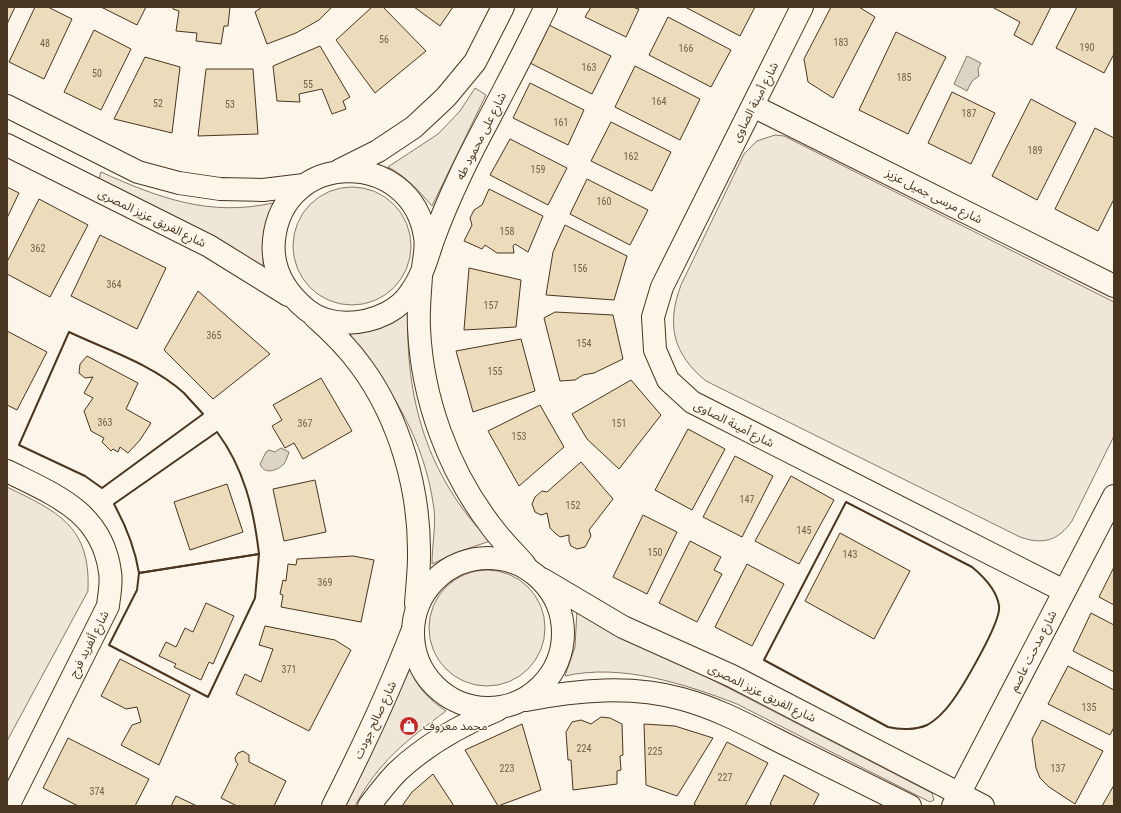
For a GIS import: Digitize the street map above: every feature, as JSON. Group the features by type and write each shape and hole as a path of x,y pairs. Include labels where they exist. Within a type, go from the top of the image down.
{"street":[{"path":"502,708 475,708 450,699 430,682 416,658 412,632 420,555 416,501 402,447 380,397 361,366 338,338 312,313 293,298 279,277 273,252 276,226 286,203 304,185 320,176 338,170 378,151 414,127 446,97 475,62 504,7"},
{"name":"شارع على محمود طه","path":"422,271 460,175 546,7"},
{"name":"شارع أمينة الصاوى","path":"802,7 662,287 653,317 655,350 668,380 692,402 1064,591"},
{"path":"7,106 138,172 172,182 227,190 263,190 304,185"},
{"name":"شارع مرسى جميل عزيز","path":"753,106 1114,286"},
{"name":"شارع الفريق عزيز المصرى","path":"7,145 209,246 293,298"},
{"name":"شارع الفريق عزيز المصرى","path":"338,170 369,172 396,186 416,209 425,238 419,328 426,381 440,432 462,481 490,526 534,572 624,627 732,676 956,800 983,806"},
{"path":"312,313 332,321 353,323 375,319 394,309 410,294 422,271"},
{"name":"شارع ألفريد فرج","path":"7,471 60,497 82,514 102,541 110,573 108,606 8,806"},
{"name":"شارع مدحت عاصم","path":"956,800 1114,496"},
{"path":"415,610 427,586 448,568 473,558 500,557 534,572 558,602 564,630 560,658 545,683 523,701"},
{"name":"شارع صالح جودت","path":"333,806 367,740 391,686 412,632"},
{"path":"369,806 398,771 434,742 463,724 523,701 562,693 602,690 642,692 681,699 719,711 910,806"}],"shaded area":[{"path":"967,56 981,63 978,69 979,76 972,81 967,91 954,84"},
{"path":"475,88 486,95 432,206 407,180 388,167 438,134 460,111"},
{"path":"775,135 784,136 1114,302 1114,436 1072,521 1061,533 1049,540 1043,541 1020,537 706,381 686,360 676,338 674,326 676,300 681,285 744,154 757,141"},
{"path":"101,172 143,190 164,197 206,206 227,208 250,207 273,203 264,234 263,267 98,182"},
{"path":"352,187 363,188 375,192 394,204 406,223 410,235 410,257 406,269 394,288 375,300 363,304 352,305 341,304 329,300 310,288 298,269 294,257 293,246 294,235 298,223 310,204 329,192 341,188"},
{"path":"408,310 408,343 411,374 416,405 424,434 436,463 450,490 468,516 490,541 458,552 432,564 435,522 434,509 429,483 414,436 392,394 349,333 381,328"},
{"path":"281,448 289,452 284,464 271,471 264,470 260,464 266,452 269,450 275,452"},
{"path":"7,487 42,505 68,524 77,536 84,551 88,591 7,741"},
{"path":"487,570 498,571 509,575 528,587 540,606 544,617 544,639 540,650 528,669 509,681 498,685 487,686 476,685 465,681 446,669 434,650 430,639 429,628 430,617 434,606 446,587 465,575 476,571"},
{"path":"577,610 932,793 934,800 930,802 737,704 696,689 630,674 608,672 565,676 575,647"},
{"path":"410,669 420,688 446,711 394,753 373,777 355,806 341,806"}],"building":[{"path":"7,7 15,7 7,24"},
{"path":"35,7 48,7 72,19 44,79 9,62"},
{"path":"101,7 146,7 137,25"},
{"path":"173,7 230,7 228,26 224,26 221,44 196,41 197,33 176,31 179,11 173,9"},
{"path":"262,7 332,7 319,20 296,33 267,44 255,12"},
{"path":"372,7 383,7 426,51 375,93 336,40"},
{"path":"414,7 453,7 440,26"},
{"path":"591,7 637,7 635,8 639,9 626,37 585,17"},
{"path":"685,7 755,7 740,36"},
{"path":"831,7 859,7 875,17 833,98 808,82 804,59"},
{"path":"992,7 1051,7 1032,45 1014,35 1020,22"},
{"path":"1077,7 1114,7 1114,54 1104,73 1056,48"},
{"path":"668,17 731,50 711,87 649,55"},
{"path":"549,25 611,56 592,94 530,63"},
{"path":"94,30 131,49 101,110 64,92"},
{"path":"896,32 946,57 908,134 859,110"},
{"path":"320,46 350,97 343,101 346,109 332,114 322,89 299,94 300,102 277,101 273,66"},
{"path":"145,57 180,67 172,133 114,119"},
{"path":"635,66 700,99 680,140 615,107"},
{"path":"206,69 253,69 258,134 198,136"},
{"path":"530,83 584,110 568,145 513,118"},
{"path":"952,92 995,113 971,164 928,143"},
{"path":"1031,99 1076,123 1037,200 992,176"},
{"path":"611,122 671,152 652,191 591,161"},
{"path":"1095,128 1114,138 1114,199 1098,231 1055,209"},
{"path":"510,139 567,168 548,205 490,175"},
{"path":"587,179 648,210 630,245 570,214"},
{"path":"7,187 19,193 7,218"},
{"path":"489,189 543,216 528,252 515,244 513,246 514,253 497,253 485,245 482,249 464,241 472,225 470,218 474,210 482,205"},
{"path":"39,199 88,225 50,297 7,274 7,262"},
{"path":"565,225 627,256 614,300 546,295 553,252"},
{"path":"100,235 166,268 137,329 71,296"},
{"path":"469,268 521,280 516,327 464,330"},
{"path":"198,291 270,354 213,399 164,350"},
{"path":"555,312 613,315 623,359 594,373 583,375 575,380 560,381 544,318"},
{"path":"7,331 47,352 17,410 7,405"},
{"path":"521,339 535,391 473,412 456,351"},
{"path":"87,356 138,383 126,409 151,423 140,440 128,453 120,447 118,452 113,449 111,451 102,442 104,438 91,431 84,411 93,398 84,393 93,377 85,378 79,373 80,364"},
{"path":"321,378 352,431 303,459 294,443 285,448 272,426 282,420 273,405"},
{"path":"631,380 661,415 619,469 587,439 572,414"},
{"path":"540,405 564,447 519,486 488,431"},
{"path":"688,429 725,449 692,510 655,490"},
{"path":"735,456 773,476 742,537 703,517"},
{"path":"581,462 613,499 589,530 591,536 585,547 577,549 571,546 569,535 560,537 550,528 547,513 541,515 535,512 532,504 535,497 542,491 547,492"},
{"path":"791,476 834,500 799,564 755,541"},
{"path":"315,480 326,532 284,541 273,489"},
{"path":"227,484 243,532 190,550 174,502"},
{"path":"643,515 677,532 647,594 613,577"},
{"path":"840,533 910,571 874,639 805,601"},
{"path":"690,541 721,557 714,570 722,574 697,622 659,603"},
{"path":"353,556 374,560 361,622 281,607 283,595 280,594 283,580 286,581 288,564 296,565 297,559"},
{"path":"747,564 784,584 752,646 715,627"},
{"path":"1114,567 1114,605 1099,597"},
{"path":"206,603 234,616 213,664 209,662 201,680 174,667 176,664 159,656 166,642 176,647 185,628 193,632"},
{"path":"1091,613 1114,625 1114,672 1073,651"},
{"path":"265,626 335,640 351,650 309,731 236,694 245,674 261,682 273,649 259,645"},
{"path":"120,659 190,695 159,765 121,745 132,725 141,722 137,707 126,709 101,696"},
{"path":"1068,666 1114,690 1114,727 1110,735 1048,704"},
{"path":"601,717 610,718 622,724 623,755 620,756 621,770 617,771 617,784 573,790 571,760 568,760 566,732 572,722 581,720 591,724"},
{"path":"1042,720 1103,751 1075,804 1049,787 1040,778 1036,768 1032,739"},
{"path":"522,724 541,790 498,806 465,750"},
{"path":"644,724 675,726 713,738 677,796 646,785"},
{"path":"68,738 149,779 135,806 78,806 43,788"},
{"path":"727,742 768,763 745,806 697,806 694,804"},
{"path":"243,751 249,755 249,762 286,781 274,806 237,806 221,798 238,764 235,758 238,753"},
{"path":"433,774 454,806 402,806 412,792"},
{"path":"784,775 819,794 813,806 773,806 770,804"},
{"path":"1114,785 1114,806 1102,806"},
{"path":"176,796 197,806 171,806"}],"wall":[{"path":"69,332 129,358 158,374 184,393 203,414 102,488 85,476 19,445 69,332"},
{"path":"217,432 241,475 251,506 259,554 139,573 130,537 114,504 217,432"},
{"path":"846,502 972,567 993,589 998,600 998,614 994,626 971,671 940,716 923,727 908,729 888,727 764,660 846,502"},
{"path":"259,554 255,598 208,697 109,645 137,590 139,573 259,554"}],"place":[{"name":"محمد معروف","path":"409,726"}]}
